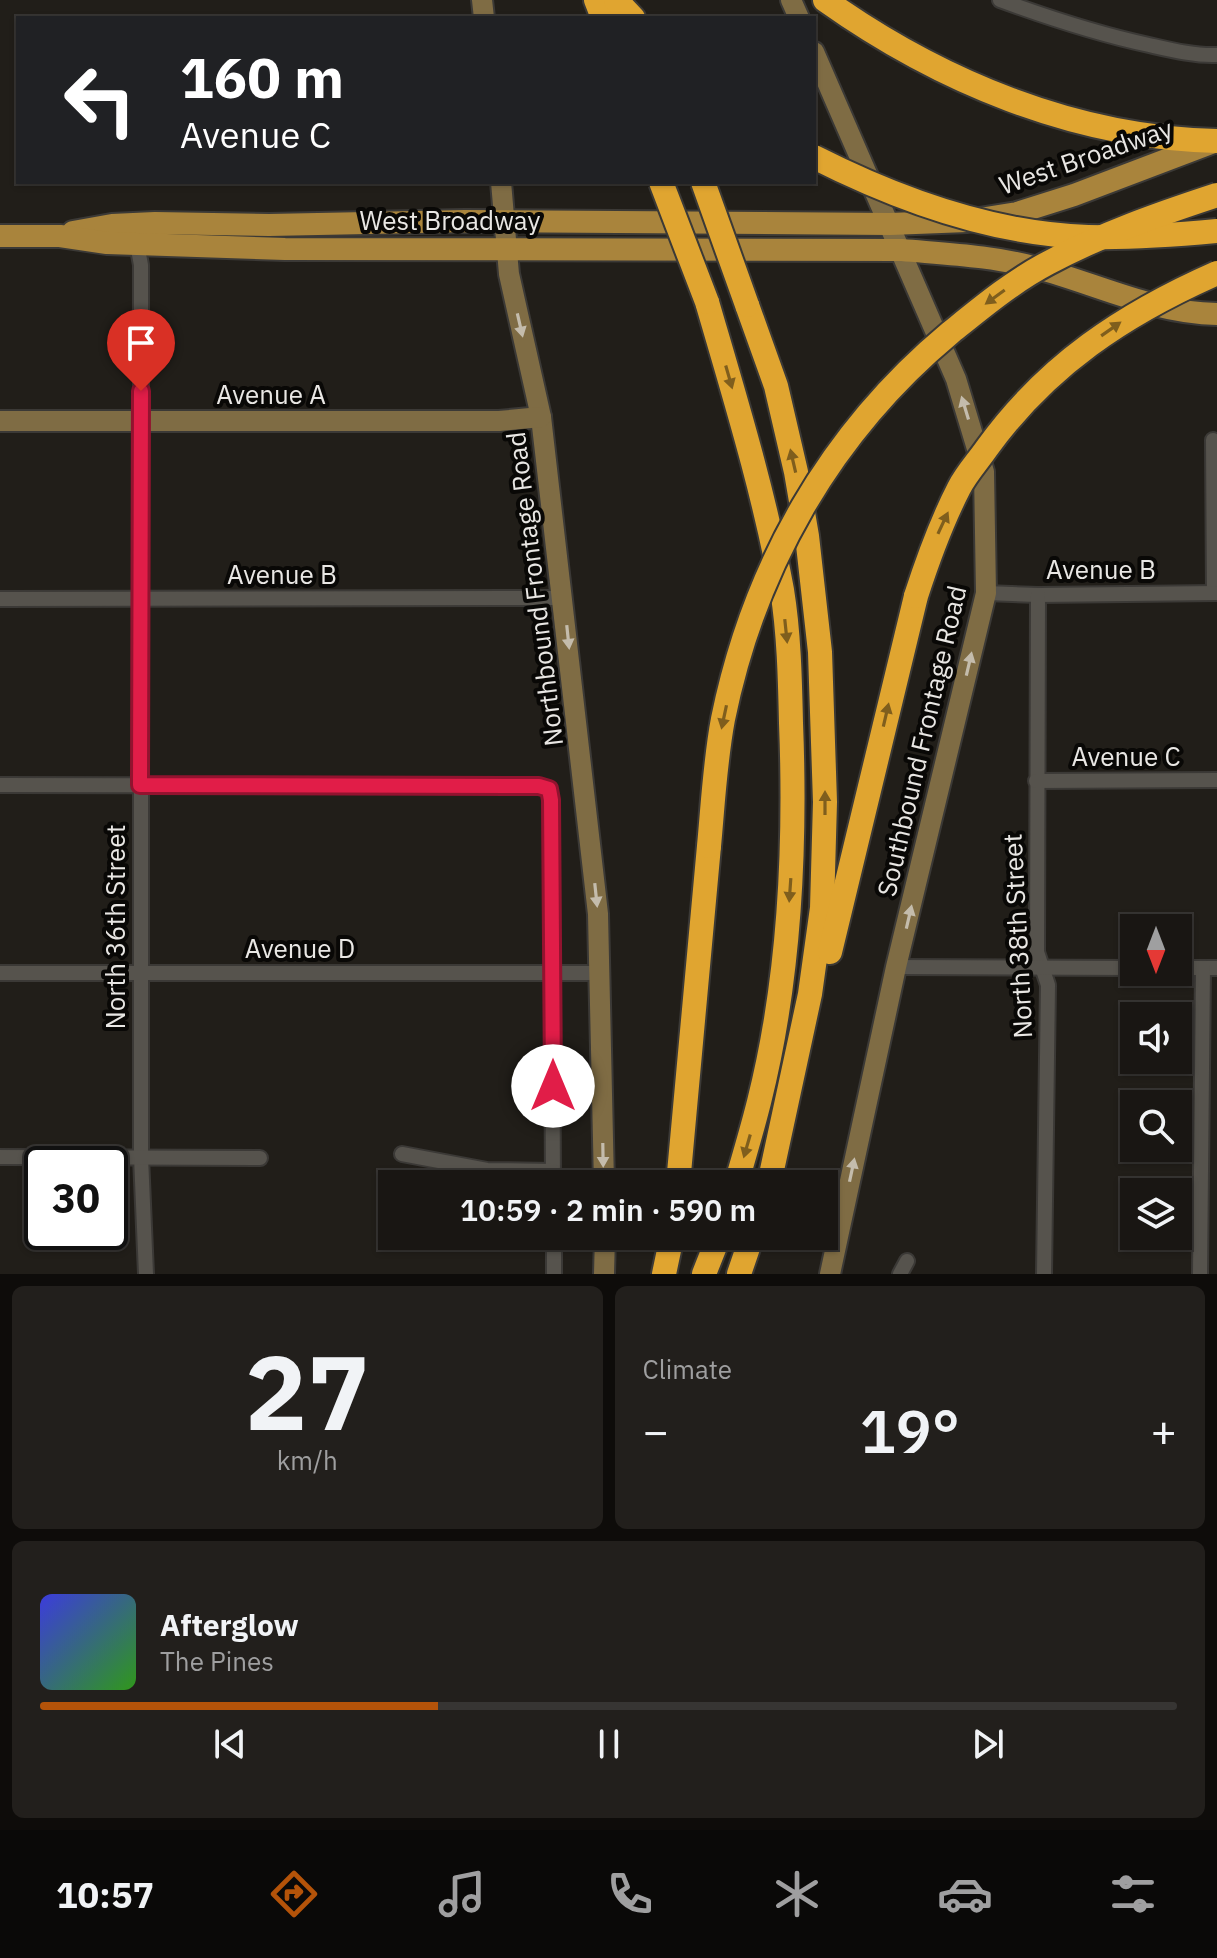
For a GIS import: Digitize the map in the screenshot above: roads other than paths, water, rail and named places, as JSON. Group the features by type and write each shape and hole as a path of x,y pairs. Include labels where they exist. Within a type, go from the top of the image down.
{"highway":[{"path":"616,0 631,16"},
{"path":"825,0 901,49 1006,99 1108,127 1217,141"},
{"path":"816,158 913,200 969,219 1030,231 1086,237 1152,237 1217,231"},
{"path":"662,184 707,302 756,469 782,592 789,661 795,805 789,900 780,990 759,1100 740,1170"},
{"path":"704,184 776,386 796,472 814,586 820,652 825,802 822,908 797,1061 772,1170"},
{"path":"679,1170 723,720 742,645 769,571 808,495 849,438 927,352 995,296 1045,264 1106,234 1217,195"},
{"path":"797,1061 815,1024 893,682 916,596 932,545 960,485 1007,421 1060,366 1119,322 1217,273"},
{"path":"664,1274 669,1250"},
{"path":"704,1274 713,1250"},
{"path":"739,1274 747,1250"}],"main road":[{"name":"West Broadway","path":"60,236 96,227 140,224 890,224 967,221 1017,213 1074,195 1217,141"},
{"name":"West Broadway","path":"0,236 60,236 137,244 344,250 902,250 981,258 1036,268 1132,300 1217,314"}],"street":[{"path":"1000,0 1064,23 1134,42 1217,55"},
{"name":"Southbound Frontage Road","path":"816,57 956,379 984,472 986,593 896,967 830,1274"},
{"name":"Northbound Frontage Road","path":"501,184 509,274 541,417 598,914 604,1170"},
{"name":"North 36th Street","path":"137,244 141,265 141,1157 146,1274"},
{"name":"Avenue A","path":"0,421 499,421 541,417"},
{"path":"1213,440 1215,593"},
{"name":"Avenue B","path":"986,593 1215,593"},
{"name":"North 38th Street","path":"1038,595 1037,952 1048,985 1044,1274"},
{"name":"Avenue B","path":"0,599 563,598"},
{"name":"Avenue C","path":"1036,781 1217,780"},
{"path":"0,785 523,786 549,789 554,972 553,1170"},
{"path":"896,967 1120,968"},
{"path":"1200,1274 1210,968"},
{"name":"Avenue D","path":"0,973 600,973"},
{"path":"402,1154 487,1170"},
{"path":"0,1157 260,1158"},
{"path":"554,1250 554,1274"},
{"path":"604,1274 605,1250"}]}
